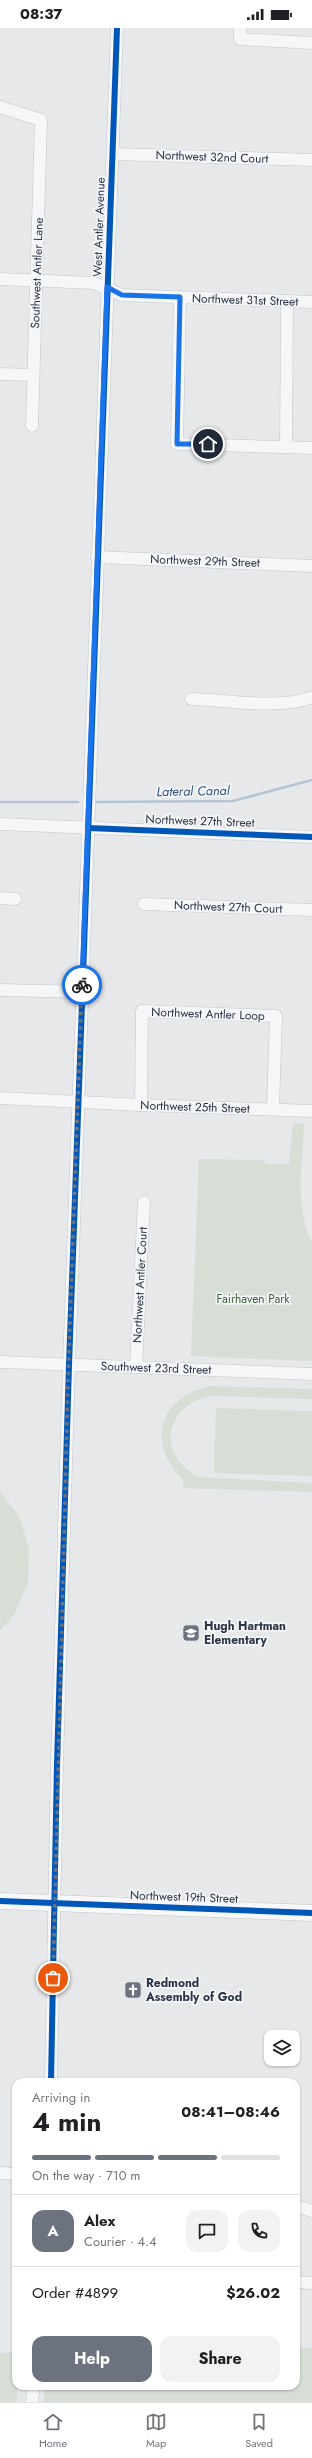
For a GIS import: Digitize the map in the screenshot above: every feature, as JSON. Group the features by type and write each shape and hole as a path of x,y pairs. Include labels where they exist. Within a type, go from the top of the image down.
{"main road":[{"name":"Northwest 19th Street","path":"0,1901 312,1913"}],"street":[{"name":"West Antler Avenue","path":"51,2078 54,1903 69,1365 117,28"},
{"path":"240,34 312,43"},
{"name":"Southwest Antler Lane","path":"0,107 42,120 32,426"},
{"name":"Northwest 32nd Court","path":"113,154 312,160"},
{"name":"Northwest 31st Street","path":"0,279 94,283 107,287 122,295 312,302"},
{"path":"180,297 177,444 286,446 312,448"},
{"path":"286,446 287,301"},
{"path":"0,374 33,375"},
{"name":"Northwest 29th Street","path":"97,557 312,566"},
{"path":"191,699 280,703 300,702 312,697"},
{"name":"Northwest 27th Street","path":"0,824 312,837"},
{"path":"0,898 15,899"},
{"name":"Northwest 27th Court","path":"144,904 312,910"},
{"path":"0,990 82,992"},
{"name":"Northwest Antler Loop","path":"140,1105 142,1011 276,1016 274,1109"},
{"name":"Northwest 25th Street","path":"0,1098 78,1103 312,1111"},
{"name":"Northwest Antler Court","path":"136,1367 144,1202"},
{"name":"Southwest 23rd Street","path":"0,1362 312,1374"},
{"path":"0,2173 12,2174"},
{"path":"300,2207 312,2211"},
{"path":"300,2282 312,2283"},
{"path":"32,2402 34,2390"}],"green space":[{"name":"Fairhaven Park","path":"293,1123 304,1124 301,1169 301,1200 306,1229 312,1242 312,1361 191,1356 199,1159 262,1160 266,1164 289,1164"},
{"path":"213,1386 312,1389 312,1399 213,1396 197,1401 184,1409 175,1419 171,1431 171,1444 176,1456 185,1467 199,1477 312,1483 312,1492 183,1488 183,1480 171,1465 164,1450 162,1436 164,1422 170,1409 181,1399 195,1391"},
{"path":"216,1408 312,1411 312,1476 214,1473"},
{"path":"0,1491 19,1516 29,1548 28,1582 15,1613 0,1631"},
{"path":"300,2348 312,2348 312,2402 43,2402 45,2390 300,2390"},
{"path":"12,2352 12,2390 17,2390 17,2402 0,2402 0,2353"}],"waterway":[{"name":"Lateral Canal","path":"96,802 233,801 312,780"},
{"name":"Lateral Canal","path":"0,802 78,802"}],"cycle path":[{"path":"51,2078 57,1764 69,1365 117,28"},
{"path":"88,828 312,837"},
{"path":"0,1901 312,1913"}],"way so far":[{"path":"53,1978 57,1764 68,1381 82,985"}],"place":[{"name":"Hugh Hartman Elementary","path":"191,1633"},
{"name":"Redmond Assembly of God","path":"133,1990"}],"route":[{"path":"82,985 107,287 122,295 180,297 177,444 208,444"}]}
